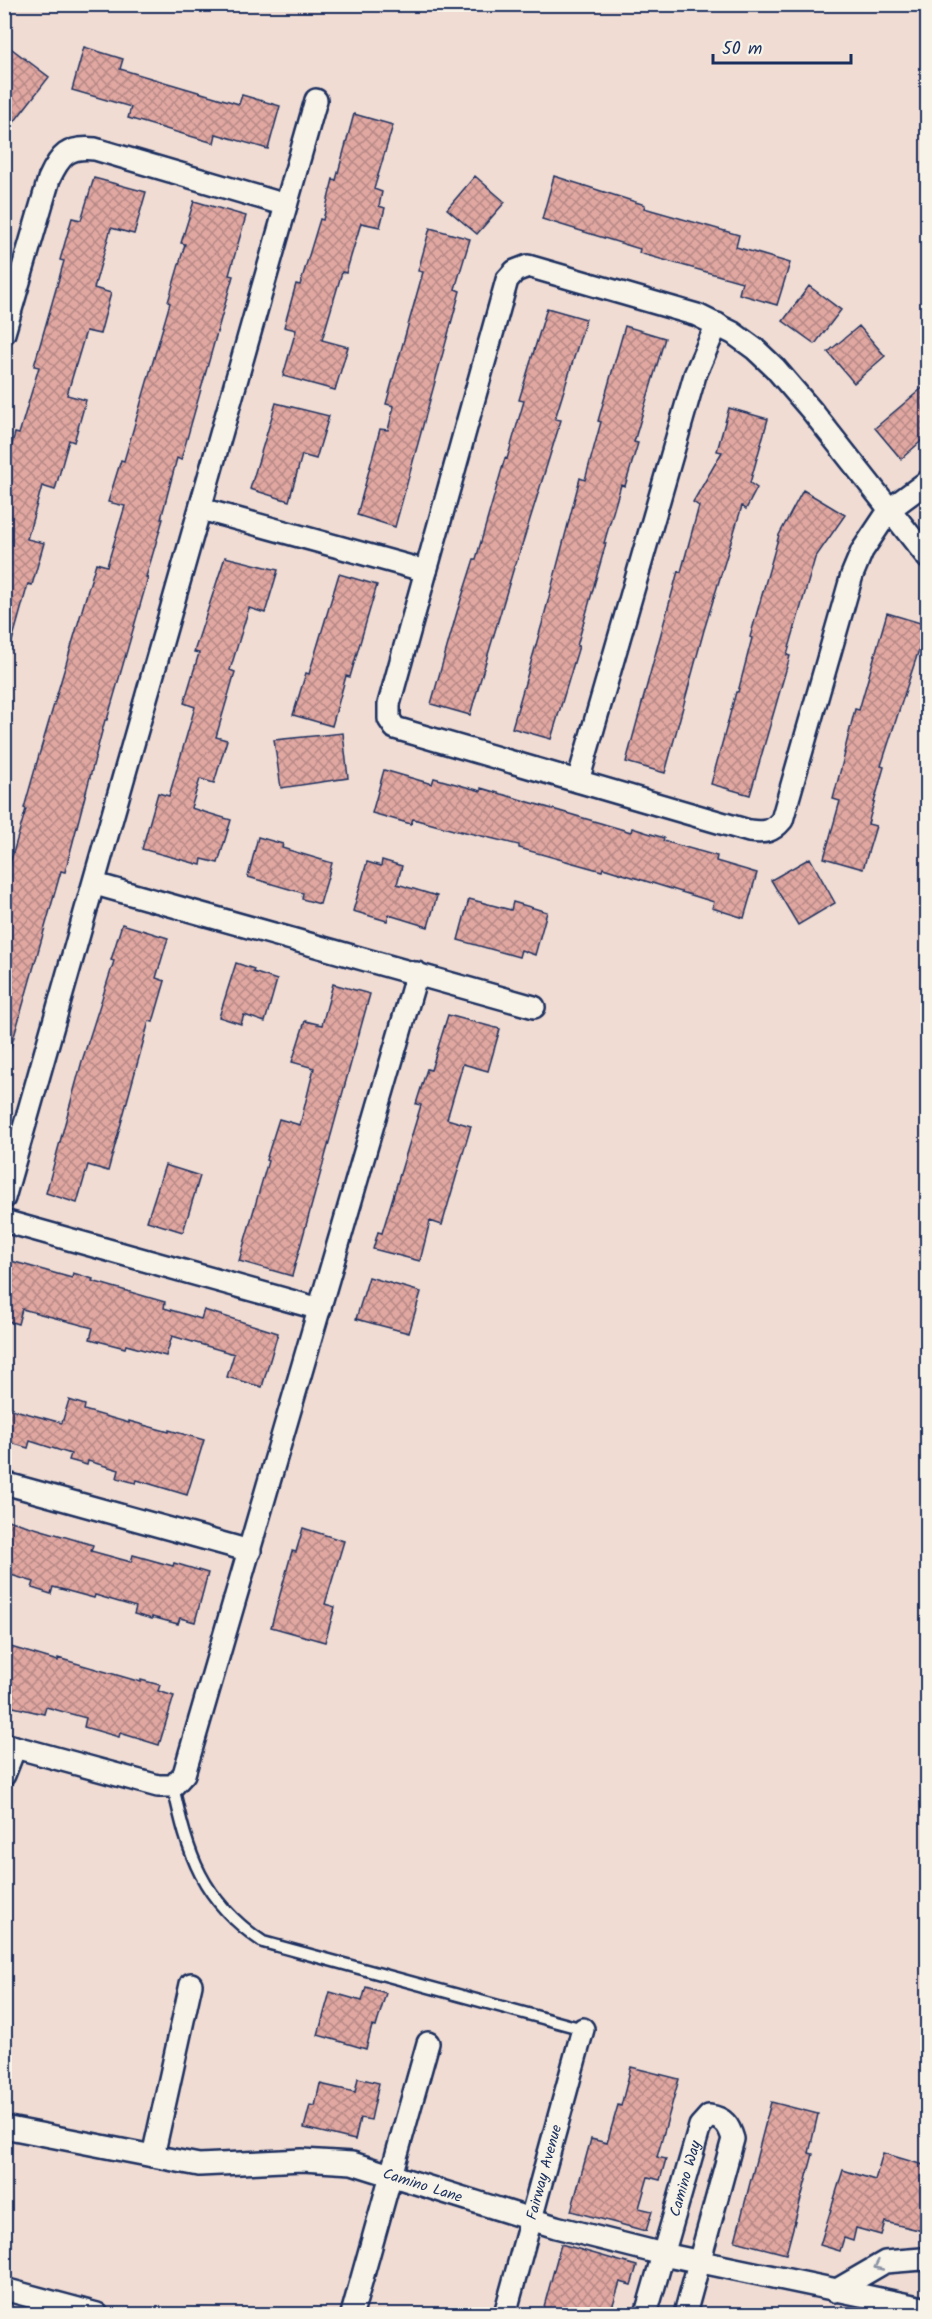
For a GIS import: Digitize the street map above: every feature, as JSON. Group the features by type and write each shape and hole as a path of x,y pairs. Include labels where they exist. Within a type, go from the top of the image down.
{"street":[{"path":"4,1198 316,100"},
{"path":"4,333 50,179 56,163 68,151 81,147 95,149 286,205"},
{"path":"927,481 890,509 862,551 852,575 783,820 774,830 763,833 748,831 395,728 389,719 389,704 507,280 515,271 528,266 678,308 717,324 755,349 775,368 890,509 927,558"},
{"path":"578,781 695,375 717,324"},
{"path":"201,509 426,572"},
{"path":"94,884 534,1007"},
{"path":"4,1775 10,1745 158,1786 173,1786 184,1774 417,974"},
{"path":"4,1221 320,1310"},
{"path":"4,1483 250,1551"},
{"path":"153,2156 191,1984"},
{"name":"Fairway Avenue","path":"506,2314 583,2029"},
{"path":"352,2314 428,2043"},
{"name":"Camino Way","path":"646,2314 700,2126 709,2116 719,2117 729,2126 733,2139 685,2314"},
{"name":"Camino Lane","path":"4,2127 199,2165 302,2160 352,2163 532,2221 663,2254 927,2309"},
{"path":"835,2291 885,2262 922,2259 927,2261"},
{"path":"4,2289 98,2314"}],"lane":[{"path":"173,1786 184,1838 210,1893 238,1926 263,1942 583,2029"}],"building":[{"path":"4,43 49,77 4,135"},
{"path":"84,47 123,59 120,69 239,104 242,95 280,106 268,149 216,134 214,143 128,118 131,107 72,90"},
{"path":"354,114 393,125 374,189 382,192 379,206 385,208 380,227 361,223 346,273 342,272 322,340 348,347 335,390 283,376 296,330 284,327 296,284 300,285 320,219 323,220 333,179 336,180"},
{"path":"475,176 505,202 477,234 447,209"},
{"path":"554,176 645,205 644,208 739,235 736,247 790,263 777,305 739,294 742,282 639,253 640,249 542,219"},
{"path":"94,178 146,192 134,234 111,228 94,288 111,293 100,334 86,331 67,395 86,400 74,442 69,440 55,490 42,486 27,539 44,543 32,585 28,584 9,652 4,652 5,469 15,433 19,434 39,367 34,366 64,261 60,260 72,218 81,220"},
{"path":"194,201 246,216 229,275 233,276 181,460 177,458 161,519 163,519 146,577 148,578 107,720 105,720 65,872 61,871 9,1054 4,1054 4,869 8,870 39,755 96,563 107,566 125,506 108,502 121,460 124,461 170,303 168,302 185,244 181,243"},
{"path":"430,228 470,239 455,289 460,291 395,527 357,515 380,429 388,430 394,406 386,404 423,272 418,271"},
{"path":"809,286 841,310 815,344 783,321"},
{"path":"547,308 586,319 555,419 561,420 470,715 431,704 457,612 474,559 476,559 524,401 519,400"},
{"path":"625,326 665,338 634,442 638,443 625,486 621,485 577,646 579,646 551,739 512,728 580,478 585,480 601,422 598,421"},
{"path":"859,326 885,356 854,383 828,352"},
{"path":"927,384 927,436 901,459 875,428"},
{"path":"276,403 329,416 316,459 302,455 289,501 250,489"},
{"path":"729,408 768,419 750,483 757,488 746,509 742,506 704,630 665,773 626,762 678,571 681,572 699,506 693,502 722,452 717,451"},
{"path":"803,490 845,515 815,558 787,655 790,656 750,795 711,784 736,692 738,692 752,638 750,637 779,535"},
{"path":"225,557 278,570 265,613 249,608 230,670 235,672 216,737 227,740 214,783 200,779 191,808 231,820 218,863 202,859 201,865 142,849 158,793 169,796 195,707 184,703 199,653 194,652"},
{"path":"339,574 377,585 350,677 346,676 332,726 293,715 306,673 309,674"},
{"path":"887,613 927,625 881,766 884,767 868,824 876,826 863,869 824,858 840,801 833,799 855,709 859,710"},
{"path":"343,733 348,778 281,788 274,740"},
{"path":"384,770 432,784 434,778 481,791 481,788 631,832 632,828 664,838 663,841 717,856 716,861 757,873 744,918 712,908 714,902 603,868 602,871 519,848 519,845 413,819 411,824 372,813"},
{"path":"258,837 283,844 282,848 332,863 320,904 302,899 303,893 248,877"},
{"path":"810,858 835,903 798,925 771,880"},
{"path":"382,860 402,866 397,884 437,896 428,927 389,915 387,921 353,911 367,862 381,866"},
{"path":"469,899 511,910 513,902 547,912 535,955 521,950 519,957 458,940"},
{"path":"122,924 168,938 156,978 165,981 153,1022 149,1021 108,1171 88,1165 77,1203 46,1193 82,1061 114,961 111,960"},
{"path":"236,963 254,969 253,972 277,980 265,1022 244,1015 241,1024 219,1017"},
{"path":"333,984 370,994 292,1276 239,1261 279,1119 300,1125 314,1068 292,1062 305,1021 322,1025"},
{"path":"448,1015 500,1029 488,1071 463,1064 447,1119 471,1126 442,1225 430,1221 420,1261 373,1249 378,1232 382,1233 421,1105 416,1104 427,1069 431,1070"},
{"path":"165,1165 200,1176 183,1232 147,1221"},
{"path":"4,1259 72,1278 73,1273 93,1279 92,1281 165,1302 164,1308 201,1319 204,1310 278,1333 262,1387 227,1377 234,1354 172,1336 166,1356 126,1345 125,1348 90,1339 93,1328 22,1309 18,1324 4,1320"},
{"path":"369,1277 421,1292 409,1333 356,1319"},
{"path":"69,1400 85,1405 84,1410 204,1440 187,1495 137,1480 136,1483 117,1478 119,1470 88,1461 87,1465 69,1460 71,1454 30,1441 28,1448 4,1441 4,1407 62,1423"},
{"path":"4,1519 93,1545 91,1551 131,1562 133,1555 208,1573 195,1622 180,1618 178,1624 152,1617 152,1619 134,1614 136,1607 95,1595 94,1598 53,1587 51,1594 32,1588 34,1582 4,1573"},
{"path":"303,1528 344,1541 325,1604 335,1607 325,1642 271,1627 292,1551 296,1552"},
{"path":"4,1645 58,1661 58,1658 141,1682 141,1680 160,1685 158,1691 174,1696 159,1745 120,1733 119,1737 84,1727 86,1718 46,1707 44,1714 4,1705"},
{"path":"366,1987 386,1993 376,2027 372,2026 366,2049 318,2035 330,1992 362,2001"},
{"path":"631,2067 679,2079 657,2157 666,2159 660,2180 648,2177 639,2208 652,2211 646,2231 571,2211 591,2139 607,2143 618,2105 621,2106"},
{"path":"358,2078 379,2083 371,2120 360,2118 355,2140 304,2128 310,2105 315,2106 320,2084 355,2092"},
{"path":"771,2102 818,2114 809,2153 813,2154 786,2254 735,2241"},
{"path":"883,2153 927,2166 927,2232 885,2222 881,2235 856,2228 853,2241 844,2238 840,2251 820,2245 843,2170 875,2180"},
{"path":"561,2244 637,2266 631,2285 620,2282 610,2314 542,2314"}]}
